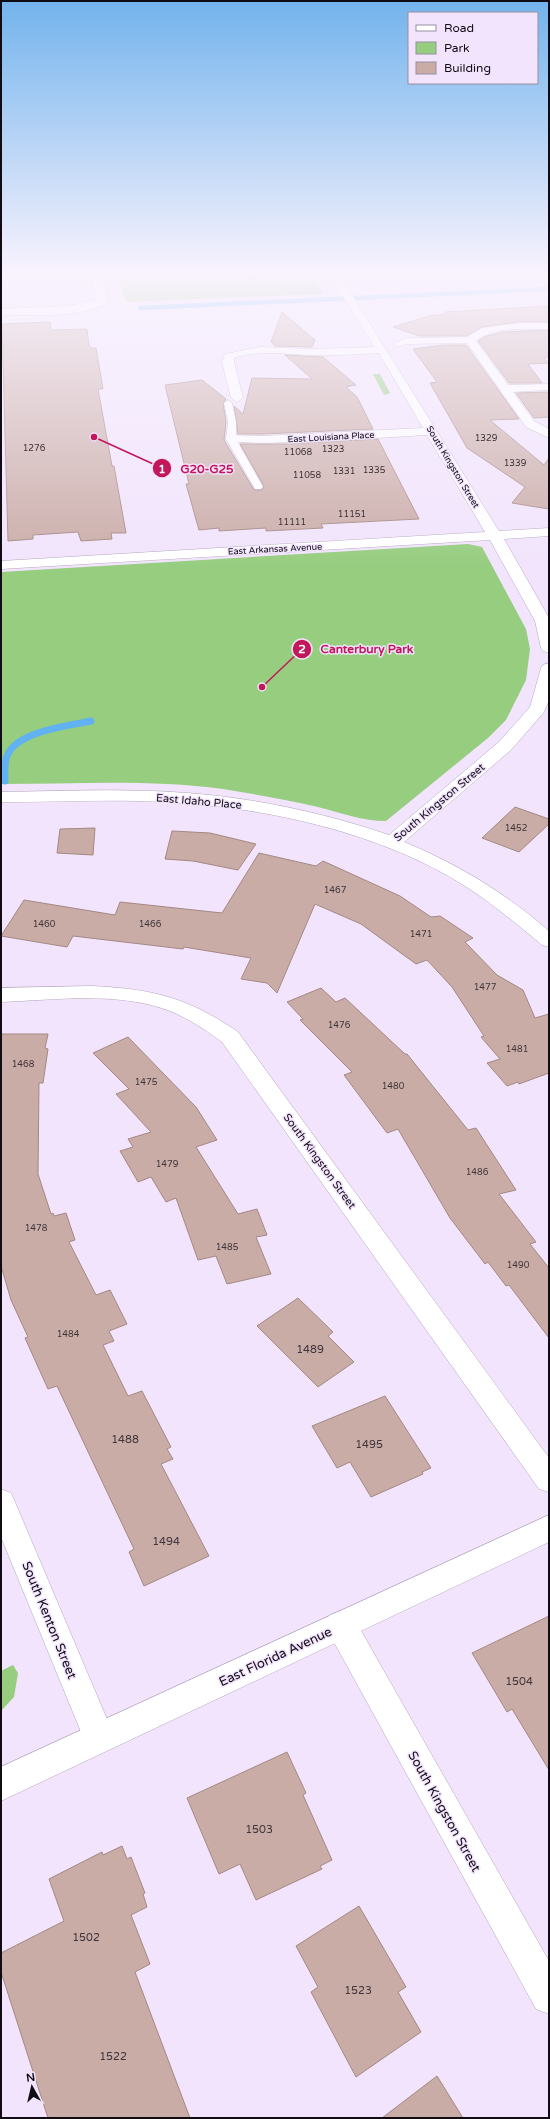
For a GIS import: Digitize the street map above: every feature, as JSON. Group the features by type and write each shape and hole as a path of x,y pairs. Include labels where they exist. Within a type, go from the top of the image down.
{"street":[{"path":"229,370 233,401"},
{"name":"South Kingston Street","path":"395,370 543,621 549,648"},
{"path":"491,370 530,424 549,434"},
{"path":"504,389 549,387"},
{"name":"East Louisiana Place","path":"231,439 262,440 432,431"},
{"name":"East Arkansas Avenue","path":"1,565 549,532"},
{"name":"South Kingston Street","path":"549,668 543,709 505,746 391,843 430,860 468,881 504,904 549,942"},
{"name":"East Idaho Place","path":"1,797 162,797 233,803 278,810 321,820 391,843"},
{"name":"South Kingston Street","path":"1,995 103,993 147,996 191,1010 215,1024 230,1037 549,1480"},
{"name":"South Kenton Street","path":"1,1502 99,1738"},
{"name":"East Florida Avenue","path":"1,1784 549,1528"},
{"name":"South Kingston Street","path":"341,1625 549,1996"}],"lane":[{"path":"233,401 231,439 258,487"}],"green space":[{"path":"373,374 380,374 390,393 384,395"},
{"path":"468,544 482,547 526,629 530,649 526,680 506,720 488,738 386,821 360,818 318,807 259,795 196,786 140,783 1,784 1,572"},
{"path":"13,1665 18,1673 14,1697 1,1711 1,1671"}],"building":[{"path":"3,370 100,370 103,389 98,389 126,533 111,533 112,539 81,541 78,532 33,535 33,539 8,541"},
{"path":"302,370 338,370 356,385 346,387 357,397 373,429 238,434 234,406 243,414 252,378 312,379"},
{"path":"428,370 484,370 519,419 490,420 544,465 549,458 549,509 512,503 525,487 467,448 430,383 437,382"},
{"path":"499,370 532,370 542,383 509,383"},
{"path":"202,380 226,399 223,403 226,422 224,440 254,490 261,490 264,486 240,444 286,444 378,439 419,519 321,524 323,528 266,531 266,528 219,531 219,528 199,530 186,484 189,484 165,385"},
{"path":"549,392 549,417 534,418 516,393"},
{"path":"515,807 549,819 549,824 519,852 482,838"},
{"path":"95,828 93,855 57,853 60,829"},
{"path":"172,831 210,833 256,844 238,870 193,861 165,859"},
{"path":"259,853 316,866 323,861 400,896 431,917 440,916 473,938 465,942 497,975 523,990 535,1018 549,1014 549,1073 519,1084 518,1082 507,1086 487,1063 500,1059 481,1037 484,1036 452,987 427,960 416,964 361,924 315,904 277,993 267,983 241,979 251,958 184,947 183,949 73,936 67,947 1,936 24,900 115,915 120,902 222,913"},
{"path":"321,988 336,1002 345,998 405,1054 407,1054 468,1130 476,1128 516,1190 499,1194 536,1242 530,1244 549,1268 549,1338 509,1285 506,1286 488,1262 485,1264 450,1218 398,1129 387,1133 344,1075 352,1072 300,1020 303,1019 287,1002"},
{"path":"1,1034 48,1034 45,1048 48,1049 43,1083 39,1083 38,1174 51,1214 53,1213 54,1216 66,1213 75,1240 69,1242 96,1295 110,1290 127,1324 109,1331 114,1341 103,1345 128,1396 142,1391 171,1447 167,1449 173,1459 161,1464 209,1556 144,1586 129,1552 134,1549 57,1386 48,1389 25,1338 28,1337 11,1300 1,1266"},
{"path":"128,1037 196,1107 217,1140 196,1147 238,1214 257,1209 267,1235 256,1237 271,1274 227,1284 216,1256 198,1260 176,1198 166,1202 151,1177 138,1182 120,1151 133,1147 128,1139 151,1132 116,1094 129,1089 93,1053"},
{"path":"298,1298 333,1332 328,1336 354,1362 318,1387 257,1326"},
{"path":"385,1396 431,1468 422,1472 423,1474 371,1497 350,1462 337,1468 312,1426"},
{"path":"549,1616 549,1770 512,1709 507,1712 472,1653"},
{"path":"287,1752 306,1793 303,1795 332,1860 320,1866 322,1869 256,1900 240,1864 219,1874 187,1798"},
{"path":"122,1846 127,1859 131,1857 145,1893 143,1894 147,1907 131,1915 150,1964 135,1972 190,2118 48,2118 1,1972 1,1953 64,1921 49,1879 102,1852 103,1855"},
{"path":"359,1906 406,1987 398,1992 421,2032 356,2077 311,1992 318,1987 296,1946"},
{"path":"437,2076 463,2118 382,2118"}],"waterway":[{"path":"5,781 5,765 7,756 21,741 44,731 91,721"}],"place":[{"name":"G20-G25","path":"94,437"},
{"name":"Canterbury Park","path":"262,687"}]}
